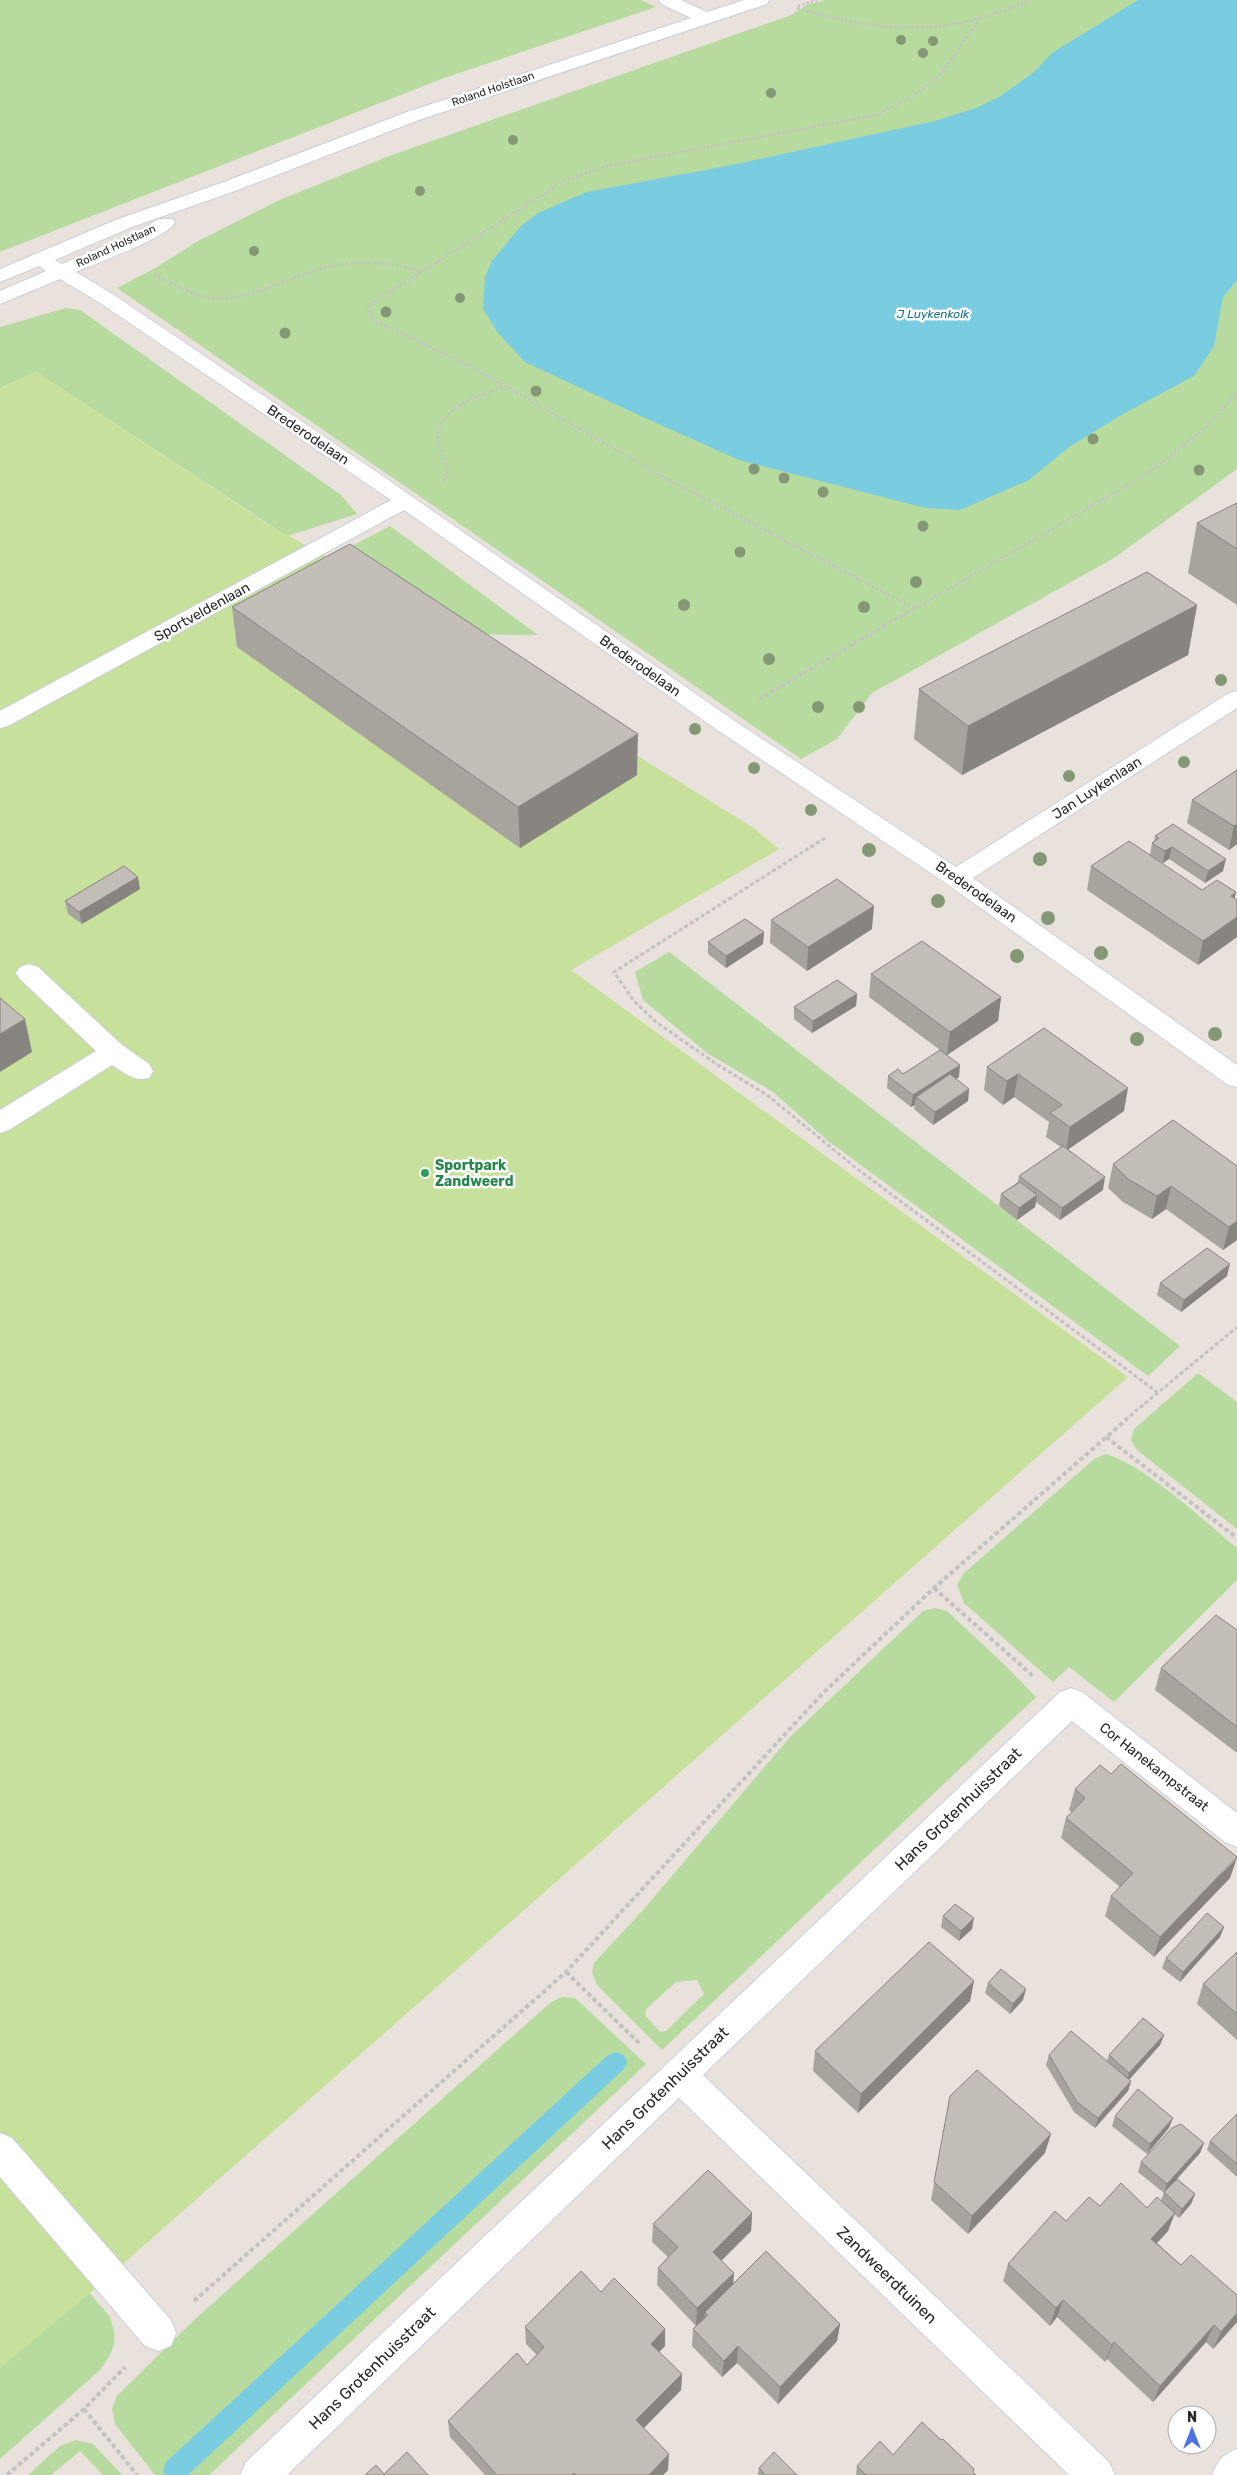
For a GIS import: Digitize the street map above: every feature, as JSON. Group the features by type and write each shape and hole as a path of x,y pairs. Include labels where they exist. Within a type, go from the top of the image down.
{"street":[{"path":"666,0 704,18"},
{"name":"Roland Holstlaan","path":"0,276 125,223 228,187 414,116 760,0"},
{"name":"Roland Holstlaan","path":"0,298 143,236 228,187"},
{"name":"Brederodelaan","path":"40,259 128,313 377,481 403,502 721,722 956,878 1237,1078"},
{"name":"Sportveldenlaan","path":"0,721 403,502"},
{"name":"Jan Luykenlaan","path":"956,878 1237,698"},
{"path":"29,973 113,1052 140,1071"},
{"path":"0,1123 113,1052"},
{"name":"Cor Hanekampstraat","path":"1071,1702 1237,1832"},
{"name":"Hans Grotenhuisstraat","path":"259,2475 1071,1702"},
{"name":"Zandweerdtuinen","path":"679,2075 1096,2475"},
{"path":"0,2150 158,2333"},
{"path":"1231,2475 1237,2468"}],"path":[{"path":"817,0 794,7 840,21 882,28 916,29 978,22 1005,13 1030,0"},
{"path":"914,608 665,478 472,367 373,320 368,306 566,180 607,166 774,136 876,115 911,97 937,79 978,22"},
{"path":"146,270 188,292 214,298 258,292 327,266 342,263 381,262 402,264 422,272"},
{"path":"403,502 430,490 446,476 448,469 439,446 438,433 440,423 446,415 505,386"},
{"path":"721,722 1150,472 1204,429 1237,393"},
{"path":"861,815 614,972 633,1000 656,1022 718,1065 766,1095 856,1168 1157,1392"},
{"path":"8,2475 84,2409 158,2333 566,1972 822,1693 934,1588 1157,1392 1237,1328"},
{"path":"1106,1437 1237,1538"},
{"path":"934,1588 1044,1685 1071,1702"},
{"path":"566,1972 654,2057 679,2075"},
{"path":"84,2409 137,2475"}],"green space":[{"path":"0,0 641,0 656,7 444,78 0,252"},
{"path":"825,0 1237,0 1237,469 1114,558 872,693 837,739 801,759 117,288 157,267 198,241 277,201 392,155 791,15 807,5"},
{"path":"66,308 80,310 341,495 357,514 287,536 36,372 0,388 0,327"},
{"name":"Sportpark Zandweerd","path":"36,372 269,525 329,558 442,634 752,827 779,849 571,970 1128,1377 90,2293 0,2368 0,388"},
{"path":"390,526 538,635 442,634 329,558"},
{"path":"669,952 1180,1346 1148,1376 828,1141 773,1092 707,1053 643,1000 635,972"},
{"path":"1198,1373 1237,1402 1237,1529 1137,1450 1131,1440 1134,1429"},
{"path":"1106,1454 1121,1460 1156,1481 1237,1548 1237,1580 1114,1702 1069,1667 1053,1682 964,1603 957,1585 963,1574 1094,1459"},
{"path":"935,1608 947,1611 1036,1697 662,2050 597,1985 592,1972 594,1963 643,1910 790,1737 923,1611","holes":["697,1980 704,1994 666,2031 660,2032 645,2015 646,2009 676,1982"]},
{"path":"562,1997 575,1998 646,2064 209,2475 155,2475 115,2424 112,2409 117,2396 194,2320 551,2002"},
{"path":"0,2187 110,2317 114,2332 114,2344 101,2369 0,2459"},
{"path":"76,2440 93,2444 122,2475 103,2475 80,2451 51,2475 28,2475 60,2446"}],"water":[{"name":"J Luykenkolk","path":"1138,0 1237,0 1237,280 1223,297 1214,346 1194,376 1123,414 1069,447 1029,480 960,510 926,508 739,460 525,362 498,333 483,309 485,277 492,261 521,226 538,213 587,192 732,165 935,121 976,108 999,97 1033,73 1052,53"}],"building":[{"path":"1237,503 1237,549 1197,523"},
{"path":"350,544 638,734 518,807 232,607"},
{"path":"1147,572 1197,605 968,726 919,689"},
{"path":"1237,770 1237,824 1234,826 1192,800"},
{"path":"1173,824 1226,859 1208,871 1172,847 1165,851 1152,843 1159,838 1155,836"},
{"path":"1129,841 1202,890 1217,880 1236,892 1231,896 1237,900 1237,917 1203,941 1091,866"},
{"path":"124,866 138,877 79,912 65,901"},
{"path":"837,879 874,906 808,947 771,920"},
{"path":"745,919 764,932 726,956 708,942"},
{"path":"922,941 1001,997 950,1032 871,974"},
{"path":"837,980 857,994 813,1021 794,1007"},
{"path":"0,998 25,1019 0,1034"},
{"path":"1044,1028 1128,1088 1070,1127 1050,1113 1062,1105 1018,1074 1007,1081 987,1067"},
{"path":"940,1050 960,1065 913,1095 888,1076 898,1069 903,1074"},
{"path":"950,1074 969,1089 935,1112 916,1097"},
{"path":"1173,1120 1237,1166 1237,1221 1229,1227 1171,1186 1157,1196 1128,1179 1113,1164"},
{"path":"1063,1146 1105,1177 1062,1208 1019,1176"},
{"path":"1020,1182 1037,1195 1019,1208 1001,1194"},
{"path":"1207,1248 1230,1264 1184,1300 1160,1283"},
{"path":"1216,1615 1237,1630 1237,1727 1161,1668"},
{"path":"1121,1764 1237,1857 1160,1937 1111,1896 1133,1873 1066,1818 1085,1798 1075,1789 1100,1765 1111,1774"},
{"path":"955,1904 974,1918 961,1931 943,1916"},
{"path":"1207,1913 1224,1927 1183,1972 1166,1958"},
{"path":"929,1942 974,1981 861,2094 815,2051"},
{"path":"1237,1952 1237,2014 1203,1984"},
{"path":"1001,1969 1026,1989 1013,2004 988,1983"},
{"path":"1143,2018 1164,2035 1129,2073 1109,2055"},
{"path":"1071,2031 1131,2081 1098,2118 1077,2102 1049,2055"},
{"path":"977,2070 1051,2134 972,2216 934,2182 950,2096"},
{"path":"1138,2089 1173,2118 1150,2144 1115,2116"},
{"path":"1237,2114 1237,2164 1210,2141"},
{"path":"1181,2124 1204,2143 1167,2184 1141,2162 1172,2128"},
{"path":"708,2170 752,2213 713,2252 734,2273 697,2308 658,2268 678,2247 653,2224"},
{"path":"1177,2179 1195,2194 1182,2209 1164,2192"},
{"path":"1121,2183 1147,2208 1157,2197 1175,2213 1151,2239 1181,2265 1191,2255 1237,2295 1237,2313 1221,2332 1214,2325 1160,2386 1114,2342 1112,2345 1063,2300 1056,2308 1008,2264 1055,2211 1066,2221 1089,2197 1100,2206"},
{"path":"766,2251 840,2324 780,2387 738,2346 724,2361 693,2329 708,2315 705,2312"},
{"path":"581,2271 601,2292 614,2278 665,2329 651,2344 682,2374 636,2420 669,2454 649,2475 576,2475 574,2473 572,2475 497,2475 448,2421 517,2353 527,2365 544,2347 525,2327"},
{"path":"922,2422 974,2469 973,2472 976,2475 866,2475 857,2466 880,2441 893,2455"},
{"path":"407,2452 428,2475 365,2475 376,2465 384,2474"},
{"path":"774,2452 797,2475 765,2475 759,2468"}],"waterway":[{"path":"175,2471 616,2062"}],"place":[{"name":"Sportpark Zandweerd","path":"425,1173"}]}
